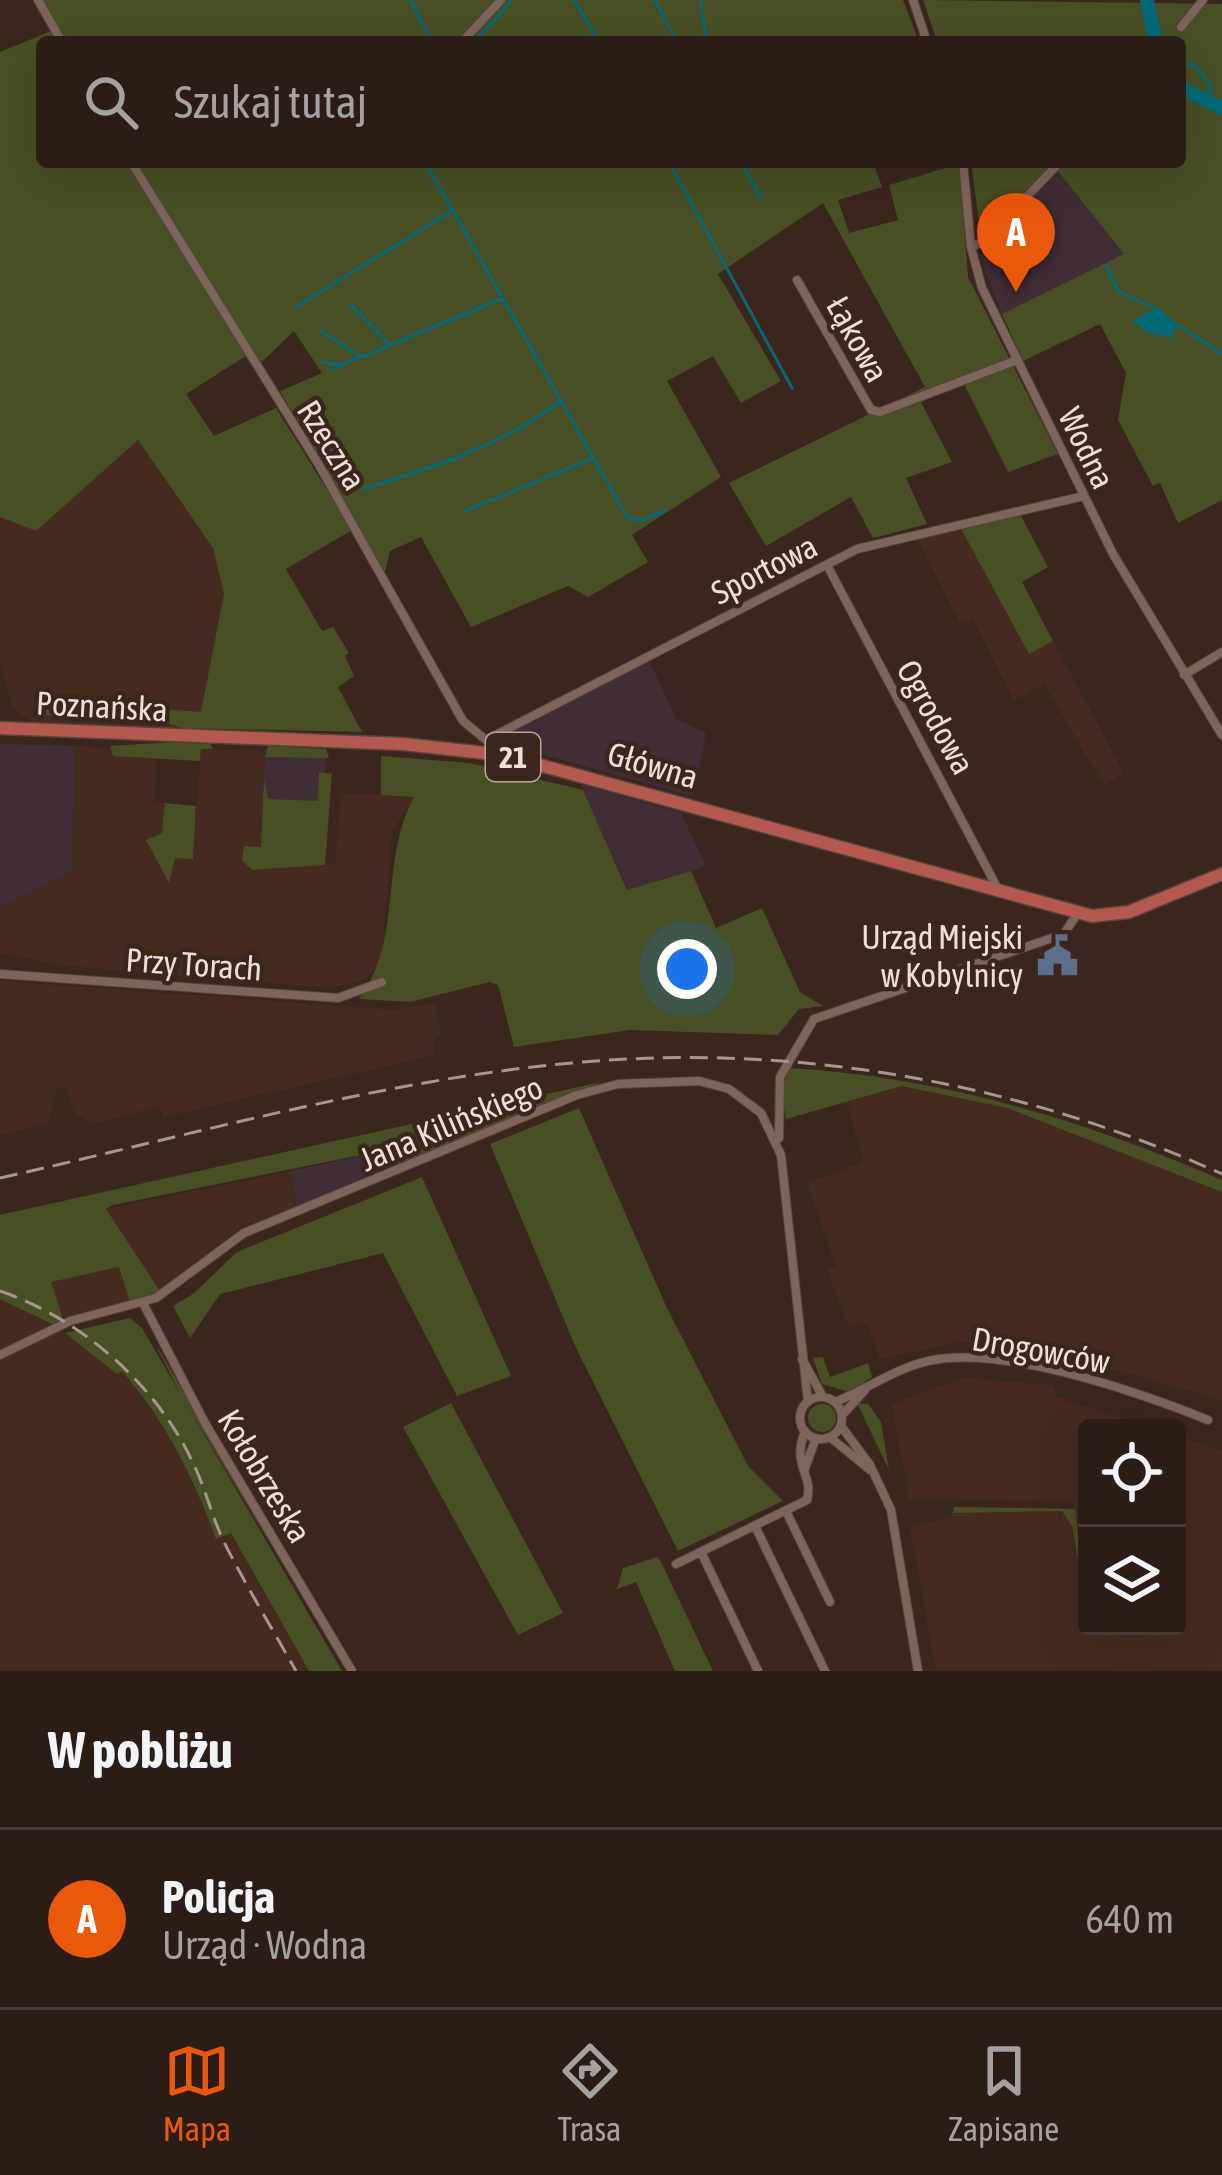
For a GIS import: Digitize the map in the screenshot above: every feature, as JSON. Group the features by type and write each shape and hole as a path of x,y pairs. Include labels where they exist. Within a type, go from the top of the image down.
{"main road":[{"name":"Poznańska","path":"0,728 202,737"},
{"name":"Główna","path":"202,737 484,746 1077,914"},
{"name":"21","path":"1077,914 1111,916 1222,874"}],"street":[{"path":"38,0 59,36"},
{"path":"468,36 501,0"},
{"path":"913,0 925,36"},
{"path":"1181,27 1204,0"},
{"name":"Rzeczna","path":"135,168 319,465 463,722 484,746"},
{"name":"Wodna","path":"964,168 971,247 982,288 1084,496 1222,735"},
{"path":"971,247 982,242 1054,168"},
{"name":"Łąkowa","path":"797,280 871,410 880,412 1017,360"},
{"name":"Sportowa","path":"484,746 826,565 895,536 1084,496"},
{"name":"Ogrodowa","path":"826,565 1000,884 999,893"},
{"path":"1184,675 1222,652"},
{"path":"676,1564 807,1500 810,1492 798,1453 805,1431 800,1417 808,1402 778,1144 780,1077 814,1019 1064,934 1077,914"},
{"name":"Przy Torach","path":"0,974 338,998 382,982"},
{"name":"Jana Kilińskiego","path":"0,1355 70,1321 143,1303 181,1284 244,1233 604,1087 678,1081 720,1085 754,1106 778,1144"},
{"name":"Kołobrzeska","path":"143,1303 193,1403 352,1671"},
{"path":"801,1358 823,1397 835,1402 893,1516 919,1671"},
{"name":"Drogowców","path":"835,1402 910,1366 955,1358 1052,1370 1208,1420"},
{"name":"Drogowców","path":"841,1420 866,1389"},
{"path":"808,1402 823,1397"},
{"path":"830,1437 841,1420"},
{"path":"805,1431 816,1438 830,1437 874,1473"},
{"path":"804,1473 816,1438"},
{"path":"786,1510 830,1602"},
{"path":"755,1526 825,1671"},
{"path":"700,1552 758,1671"}],"shaded area":[{"path":"1057,170 1124,254 1002,314 980,256"},
{"path":"137,439 213,548 228,606 203,731 33,723 13,708 0,663 0,517 36,531"},
{"path":"960,527 1028,653 1053,641 1124,773 1104,785 1044,684 1014,700 973,620 961,624 915,535"},
{"path":"649,660 676,719 706,733 693,796 512,746 516,728"},
{"path":"0,744 75,746 73,872 0,907"},
{"path":"75,746 156,753 155,801 165,803 161,857 193,858 201,749 265,751 261,847 245,846 242,860 335,865 341,793 415,797 392,831 382,958 376,969 359,981 330,988 58,965 0,953 0,907 73,872"},
{"path":"265,751 326,754 323,840 261,847"},
{"path":"580,784 681,813 706,866 628,890"},
{"path":"0,981 397,1010 434,1003 442,1034 432,1044 436,1055 163,1117 160,1106 91,1124 74,1112 65,1086 56,1089 49,1124 0,1135"},
{"path":"902,1086 1007,1108 1222,1192 1222,1400 1048,1351 961,1342 880,1359 866,1322 849,1328 827,1270 836,1266 807,1183 863,1162 847,1102"},
{"path":"387,1150 397,1165 393,1170 296,1207 291,1171"},
{"path":"291,1171 296,1207 242,1227 160,1291 106,1209"},
{"path":"120,1267 130,1302 63,1319 50,1282"},
{"path":"0,1299 47,1321 121,1370 152,1406 192,1474 216,1538 230,1532 309,1671 0,1671"},
{"path":"962,1378 1053,1385 1056,1397 1124,1419 1078,1419 1078,1635 1186,1635 1186,1439 1222,1451 1222,1671 936,1671 910,1526 951,1518 954,1507 1075,1508 1073,1501 909,1499 892,1404"}],"green space":[{"path":"40,0 903,0 917,36 39,36 51,31"},
{"path":"923,0 1222,4 1222,500 1178,523 1160,483 1153,486 1118,420 1126,373 1100,324 1023,361 1002,314 1124,254 1059,168 1186,168 1186,36 935,36"},
{"path":"36,37 36,168 875,168 882,187 838,200 849,233 898,220 889,185 959,168 968,277 1058,454 1008,472 964,384 921,402 952,462 906,478 927,524 873,538 851,497 766,546 729,483 925,387 823,203 718,274 781,381 741,403 713,356 667,381 721,477 632,535 648,562 588,597 568,586 471,627 421,537 390,551 385,572 374,554 280,391 322,373 294,331 261,363 252,352 186,394 214,436 276,408 352,530 286,569 322,631 333,627 349,653 345,656 354,676 338,687 362,732 182,728 155,719 36,715 34,705 46,703 160,703 162,709 201,712 224,594 213,548 138,440 36,531 0,517 0,52"},
{"path":"972,168 1048,168 981,237"},
{"path":"1021,516 1048,567 1022,582 1053,641 1029,654 960,527"},
{"path":"210,744 213,749 201,749 200,761 113,756 110,746"},
{"path":"268,746 326,749 329,758 265,757"},
{"path":"381,756 470,763 583,790 627,890 691,871 716,928 762,908 800,992 823,1006 799,1009 778,1035 630,1030 514,1047 498,985 490,982 410,1002 359,999 382,951 397,847 414,797 381,795"},
{"path":"319,772 332,774 325,865 252,870 242,860 244,846 261,847 264,779 268,799 318,801"},
{"path":"165,803 196,806 193,859 175,858 169,883 146,840 162,833"},
{"path":"788,1068 900,1080 1010,1104 1170,1158 1222,1180 1222,1192 1007,1108 902,1086 786,1119 782,1092"},
{"path":"601,1082 393,1170 397,1165 386,1150 113,1205 106,1209 160,1291 130,1302 119,1267 51,1282 63,1319 52,1324 0,1299 0,1215"},
{"path":"579,1108 666,1306 748,1466 783,1501 678,1551 576,1348 490,1144"},
{"path":"422,1177 511,1376 457,1396 383,1253 220,1294 190,1338 173,1306 193,1294 237,1252"},
{"path":"130,1318 142,1328 342,1671 309,1671 231,1533 216,1539 188,1472 152,1410 122,1371 117,1374 65,1333"},
{"path":"158,1348 347,1671 181,1395"},
{"path":"823,1357 830,1377 868,1363 872,1377 850,1392 822,1384 813,1358"},
{"path":"451,1403 563,1613 518,1635 403,1427"},
{"path":"857,1403 868,1404 881,1422 889,1470"},
{"path":"822,1404 832,1408 836,1418 832,1428 822,1432 812,1428 808,1418 812,1408"},
{"path":"954,1507 1075,1509 1078,1560 1072,1526 1062,1511 953,1513"},
{"path":"657,1557 713,1671 675,1671 636,1582 617,1589 623,1568"}],"water":[{"path":"1158,307 1178,325 1171,338 1147,332 1132,321"}],"waterway":[{"path":"411,0 428,36"},
{"path":"480,36 512,0"},
{"path":"574,0 595,36"},
{"path":"655,0 674,36"},
{"path":"701,0 705,36"},
{"path":"1147,0 1155,36"},
{"path":"1186,64 1194,64 1211,87 1207,99"},
{"path":"1186,90 1222,108"},
{"path":"428,168 627,517 641,521 664,511"},
{"path":"672,168 792,388"},
{"path":"744,168 761,199"},
{"path":"296,307 452,211"},
{"path":"1106,265 1118,291 1155,308"},
{"path":"333,369 503,298"},
{"path":"351,305 388,343"},
{"path":"1178,325 1222,354"},
{"path":"321,331 360,356"},
{"path":"321,362 342,365"},
{"path":"363,489 492,442 561,401"},
{"path":"465,511 591,459"}],"railway":[{"path":"0,1178 428,1082 572,1063 655,1058 739,1059 904,1076 1066,1115 1222,1174"},
{"path":"0,1291 88,1338 160,1408 194,1465 232,1558 296,1671"}],"place":[{"name":"Policja","path":"1016,292"},
{"name":"Urząd Miejski w Kobylnicy","path":"1057,956"}]}
